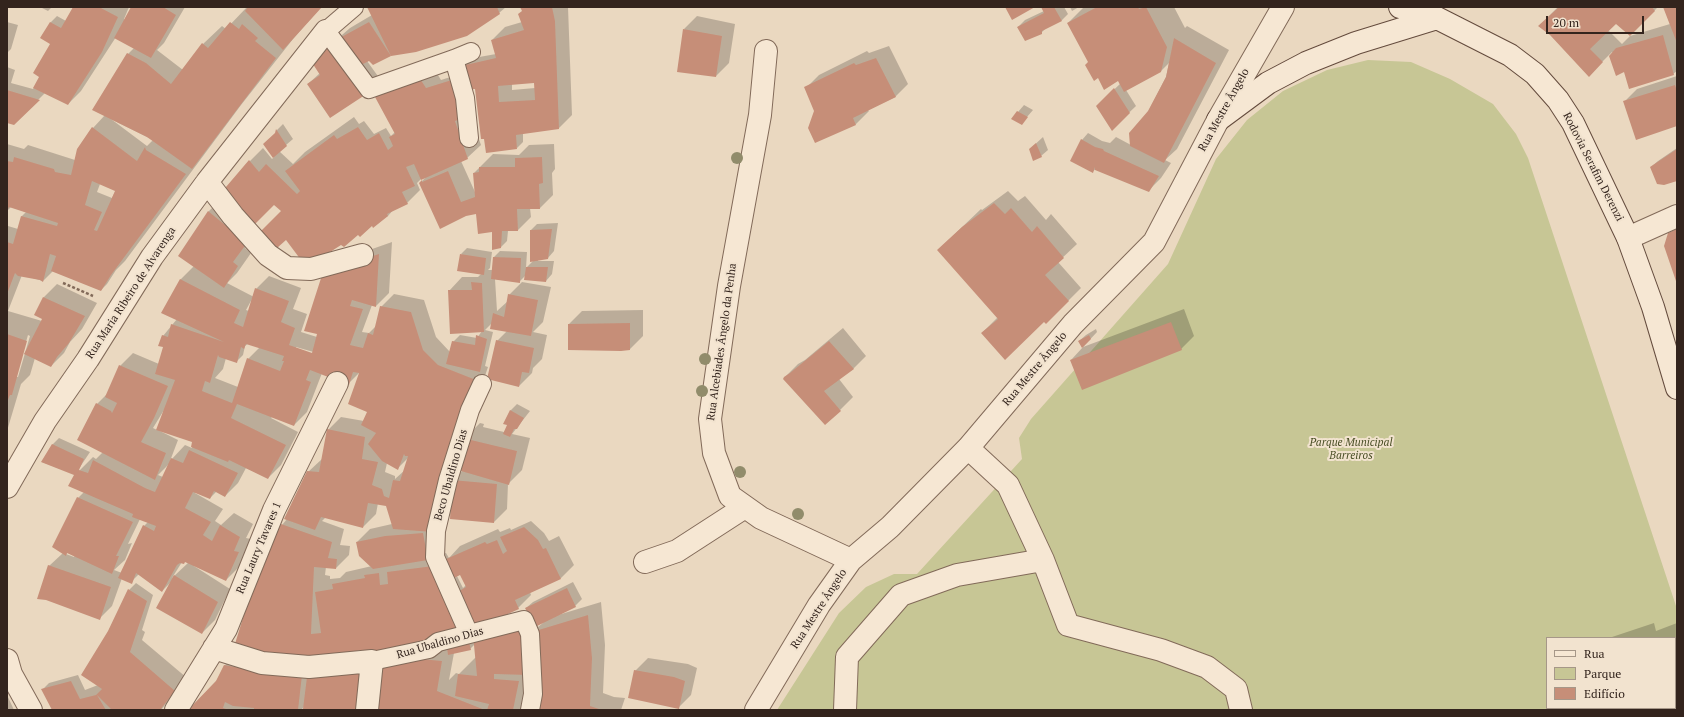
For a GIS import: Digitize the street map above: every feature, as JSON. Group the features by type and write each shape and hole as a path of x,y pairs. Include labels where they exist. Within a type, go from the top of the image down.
{"street":[{"name":"Rua Mestre Ângelo","path":"756,710 819,605 851,560 890,528 968,448 1073,324 1154,242 1218,120 1283,7"},
{"name":"Rodovia Serafim Derenzi","path":"1400,7 1437,18 1510,56 1535,74 1553,95 1573,123 1628,238 1653,307 1677,388"},
{"path":"1218,120 1268,84 1306,63 1356,43 1437,18"},
{"name":"Rua Maria Ribeiro de Alvarenga","path":"7,487 45,421 92,352 152,257 207,182 326,32"},
{"name":"Rua Alcebiades Ângelo da Penha","path":"766,51 760,115 729,286 710,419 714,452 730,496 761,518 851,560"},
{"path":"207,182 233,216 268,255 287,268 311,269 362,255"},
{"path":"1628,238 1677,216"},
{"name":"Rua Laury Tavares 1","path":"176,710 226,629 274,510 337,384"},
{"path":"968,448 1008,485 1043,560 1068,625 1161,650 1207,667 1236,688 1241,710"},
{"path":"646,562 677,551 745,507"},
{"path":"845,710 847,657 901,595 957,575 1043,560"},
{"name":"Rua Ubaldino Dias","path":"214,648 262,663 309,667 372,662"},
{"path":"7,660 11,674 31,710"},
{"path":"368,710 372,662"}],"lane":[{"path":"354,7 326,32 369,89 471,52"},
{"path":"454,59 465,98 469,138"},
{"name":"Beco Ubaldino Dias","path":"469,634 435,557 436,530 448,480 470,410 482,384"},
{"name":"Rua Ubaldino Dias","path":"372,662 429,648 438,642 524,620 530,634 533,694 530,710"}],"green space":[{"name":"Parque Municipal Barreiros","path":"1368,60 1411,62 1450,79 1493,104 1516,134 1528,158 1677,609 1677,710 777,710 839,613 866,587 894,574 917,574 1022,459 1019,438 1031,419 1168,264 1216,159 1247,120 1283,91 1327,70"}],"building":[{"path":"73,7 99,7 118,17 102,52 68,105 33,88 39,77 33,73 50,44 40,38 50,22 61,28"},
{"path":"131,7 163,7 176,15 151,58 114,38"},
{"path":"248,7 322,7 283,50 245,11"},
{"path":"367,7 497,7 500,14 467,36 416,52 391,56"},
{"path":"520,7 552,7 555,21 559,129 516,135 517,149 486,153 484,139 481,139 475,89 466,90 461,66 496,58 491,40 524,30 518,14 522,11","holes":["534,83 535,100 499,102 498,86"]},
{"path":"1005,7 1035,7 1012,20"},
{"path":"1041,7 1054,7 1062,21 1042,31 1042,34 1025,41 1017,27 1044,13"},
{"path":"1097,7 1138,7 1139,9 1146,7 1167,47 1161,72 1124,92 1118,81 1104,90 1098,78 1094,81 1085,65 1088,62 1067,23"},
{"path":"1559,7 1652,7 1655,11 1630,36 1616,24 1590,49 1603,62 1589,77 1550,35 1538,26"},
{"path":"1663,7 1677,7 1677,43"},
{"path":"230,22 239,29 242,24 258,38 255,41 276,58 192,169 147,137 92,110 127,53 146,63 171,84 202,43 208,48"},
{"path":"369,22 391,56 373,65 369,61 355,68 336,40"},
{"path":"683,29 722,36 716,77 677,72"},
{"path":"1663,35 1674,75 1629,89 1624,72 1616,76 1609,56 1616,48"},
{"path":"1174,38 1216,63 1164,163 1130,146 1129,133 1148,111 1166,77"},
{"path":"334,44 368,93 330,118 307,84 320,75 311,61"},
{"path":"876,58 896,97 853,118 856,125 815,143 808,128 814,111 804,87 854,63 856,65"},
{"path":"417,74 426,88 455,79 463,118 455,121 468,159 421,180 414,164 406,167 415,186 402,192 408,204 387,214 388,216 373,228 372,226 360,237 358,235 344,247 341,245 327,254 301,260 286,240 277,248 261,231 281,211 274,205 254,225 220,194 249,160 259,172 266,164 297,194 300,191 285,171 334,135 337,139 358,127 367,140 379,133 388,150 393,146 389,137 395,134 375,97"},
{"path":"1675,85 1677,91 1677,126 1636,140 1623,101"},
{"path":"1114,88 1130,113 1112,131 1096,106"},
{"path":"7,90 40,100 14,125 7,123"},
{"path":"1017,111 1028,117 1022,125 1011,119"},
{"path":"92,127 137,161 145,147 146,150 186,174 111,275 101,291 51,271 56,256 50,254 43,282 40,280 18,276 15,273 7,294 7,242 13,244 21,216 57,226 58,223 9,207 7,211 7,161 13,162 14,157 54,169 55,172 71,175 77,149","holes":["92,181 115,191 97,231 94,230 102,212 85,205"]},
{"path":"276,129 287,146 273,158 263,144 275,133"},
{"path":"1081,139 1095,147 1103,149 1104,151 1159,176 1149,192 1095,170 1095,167 1093,173 1070,161"},
{"path":"1036,143 1042,157 1033,161 1029,149"},
{"path":"1677,149 1677,181 1664,185 1657,184 1650,167"},
{"path":"542,157 543,183 539,184 540,209 517,209 518,231 502,231 501,248 492,250 492,232 478,234 476,214 466,216 440,229 419,183 422,180 422,182 448,171 461,202 475,197 473,173 479,172 479,167 515,167 515,158"},
{"path":"994,203 1005,214 1011,208 1032,232 1037,226 1064,258 1045,275 1069,301 1046,324 1044,322 1005,360 981,333 998,319 937,250 962,227"},
{"path":"208,211 247,243 233,262 238,266 224,288 178,256"},
{"path":"552,229 548,259 530,262 530,230"},
{"path":"1677,229 1677,284 1664,246 1668,233"},
{"path":"379,254 376,307 352,300 350,306 363,309 350,345 363,348 368,333 373,335 380,306 411,312 423,350 438,365 476,380 433,532 393,529 386,506 368,503 363,528 321,517 315,530 284,519 307,471 319,472 327,429 365,437 362,459 378,462 372,485 382,489 384,496 389,498 393,480 400,481 408,456 405,456 404,454 398,470 382,461 368,444 376,433 361,425 367,412 348,404 359,373 353,372 349,385 310,370 306,380 311,382 294,426 237,404 231,418 286,445 268,479 229,460 228,462 191,447 192,442 156,430 175,380 155,374 163,347 158,346 162,335 168,337 171,324 224,342 161,313 180,279 240,310 234,323 243,327 255,288 289,301 281,322 295,328 289,345 312,353 317,334 304,331 323,272","holes":["246,344 284,356 282,361 284,361 280,371 247,358 232,403 202,391 205,381 210,383 218,355 219,357 237,363 241,347 244,349"]},
{"path":"460,254 486,258 484,275 457,271"},
{"path":"493,257 521,258 520,283 491,279"},
{"path":"526,267 548,267 546,282 524,280"},
{"path":"471,282 482,283 484,332 450,334 448,290 472,290"},
{"path":"508,294 538,300 531,336 490,329 493,313 504,317"},
{"path":"43,297 85,316 69,343 51,367 24,354 42,319 34,315"},
{"path":"1171,322 1182,350 1082,390 1070,360"},
{"path":"630,323 630,350 568,350 568,324"},
{"path":"7,334 27,341 12,395 10,395 7,402"},
{"path":"476,335 487,339 480,372 446,364 452,341 475,345"},
{"path":"1089,335 1091,339 1082,348 1078,341"},
{"path":"496,340 534,348 529,373 522,372 519,387 487,379"},
{"path":"829,341 854,369 824,391 841,411 825,425 783,379"},
{"path":"119,365 168,386 154,418 141,442 166,453 155,480 77,440 96,403 112,413 117,403 105,397"},
{"path":"510,410 524,418 517,429 514,429 510,437 503,434 507,425 503,424"},
{"path":"466,436 472,437 471,440 517,451 509,485 461,471"},
{"path":"52,444 84,459 79,470 88,473 93,460 155,492 171,458 183,463 189,450 238,473 225,497 214,491 210,499 193,492 185,508 211,522 203,535 212,541 220,525 240,537 234,551 239,552 226,581 185,562 184,564 180,563 177,565 162,592 136,573 132,584 118,578 143,525 154,531 156,526 132,517 133,514 68,486 74,475 41,462"},
{"path":"452,480 497,484 494,523 450,519"},
{"path":"77,497 133,522 116,556 119,556 112,574 67,553 66,556 52,547"},
{"path":"281,524 332,542 328,558 337,559 336,569 314,567 311,634 321,633 315,592 333,589 332,584 365,578 364,575 379,573 380,585 388,584 387,572 433,566 463,629 430,643 363,655 362,650 311,659 310,664 234,647 255,579"},
{"path":"524,527 538,540 543,549 546,548 561,579 515,600 519,609 472,630 456,593 466,587 460,575 454,578 446,559 485,542 487,544 497,540 503,554 507,551 500,537"},
{"path":"423,533 428,560 373,569 359,556 356,542 385,536"},
{"path":"48,565 111,587 100,620 46,600 37,599"},
{"path":"174,575 218,602 202,634 156,608"},
{"path":"567,588 576,607 535,627 525,608"},
{"path":"128,589 147,601 130,652 175,691 160,710 112,710 97,695 106,710 52,710 41,689 71,681 80,699 96,695 102,689 81,675 108,631"},
{"path":"588,615 592,658 590,706 602,710 532,710 532,632"},
{"path":"524,630 528,675 494,674 494,679 519,681 513,710 487,710 489,704 455,696 458,674 477,676 473,635"},
{"path":"468,638 471,650 448,655 446,641"},
{"path":"410,658 442,661 437,691 485,710 377,710 380,662"},
{"path":"224,665 258,671 302,675 298,710 254,710 254,708 233,706 225,702 223,708 229,710 188,710 216,681"},
{"path":"634,670 674,677 685,681 679,709 628,698"},
{"path":"364,671 359,710 303,709 307,677"}]}
